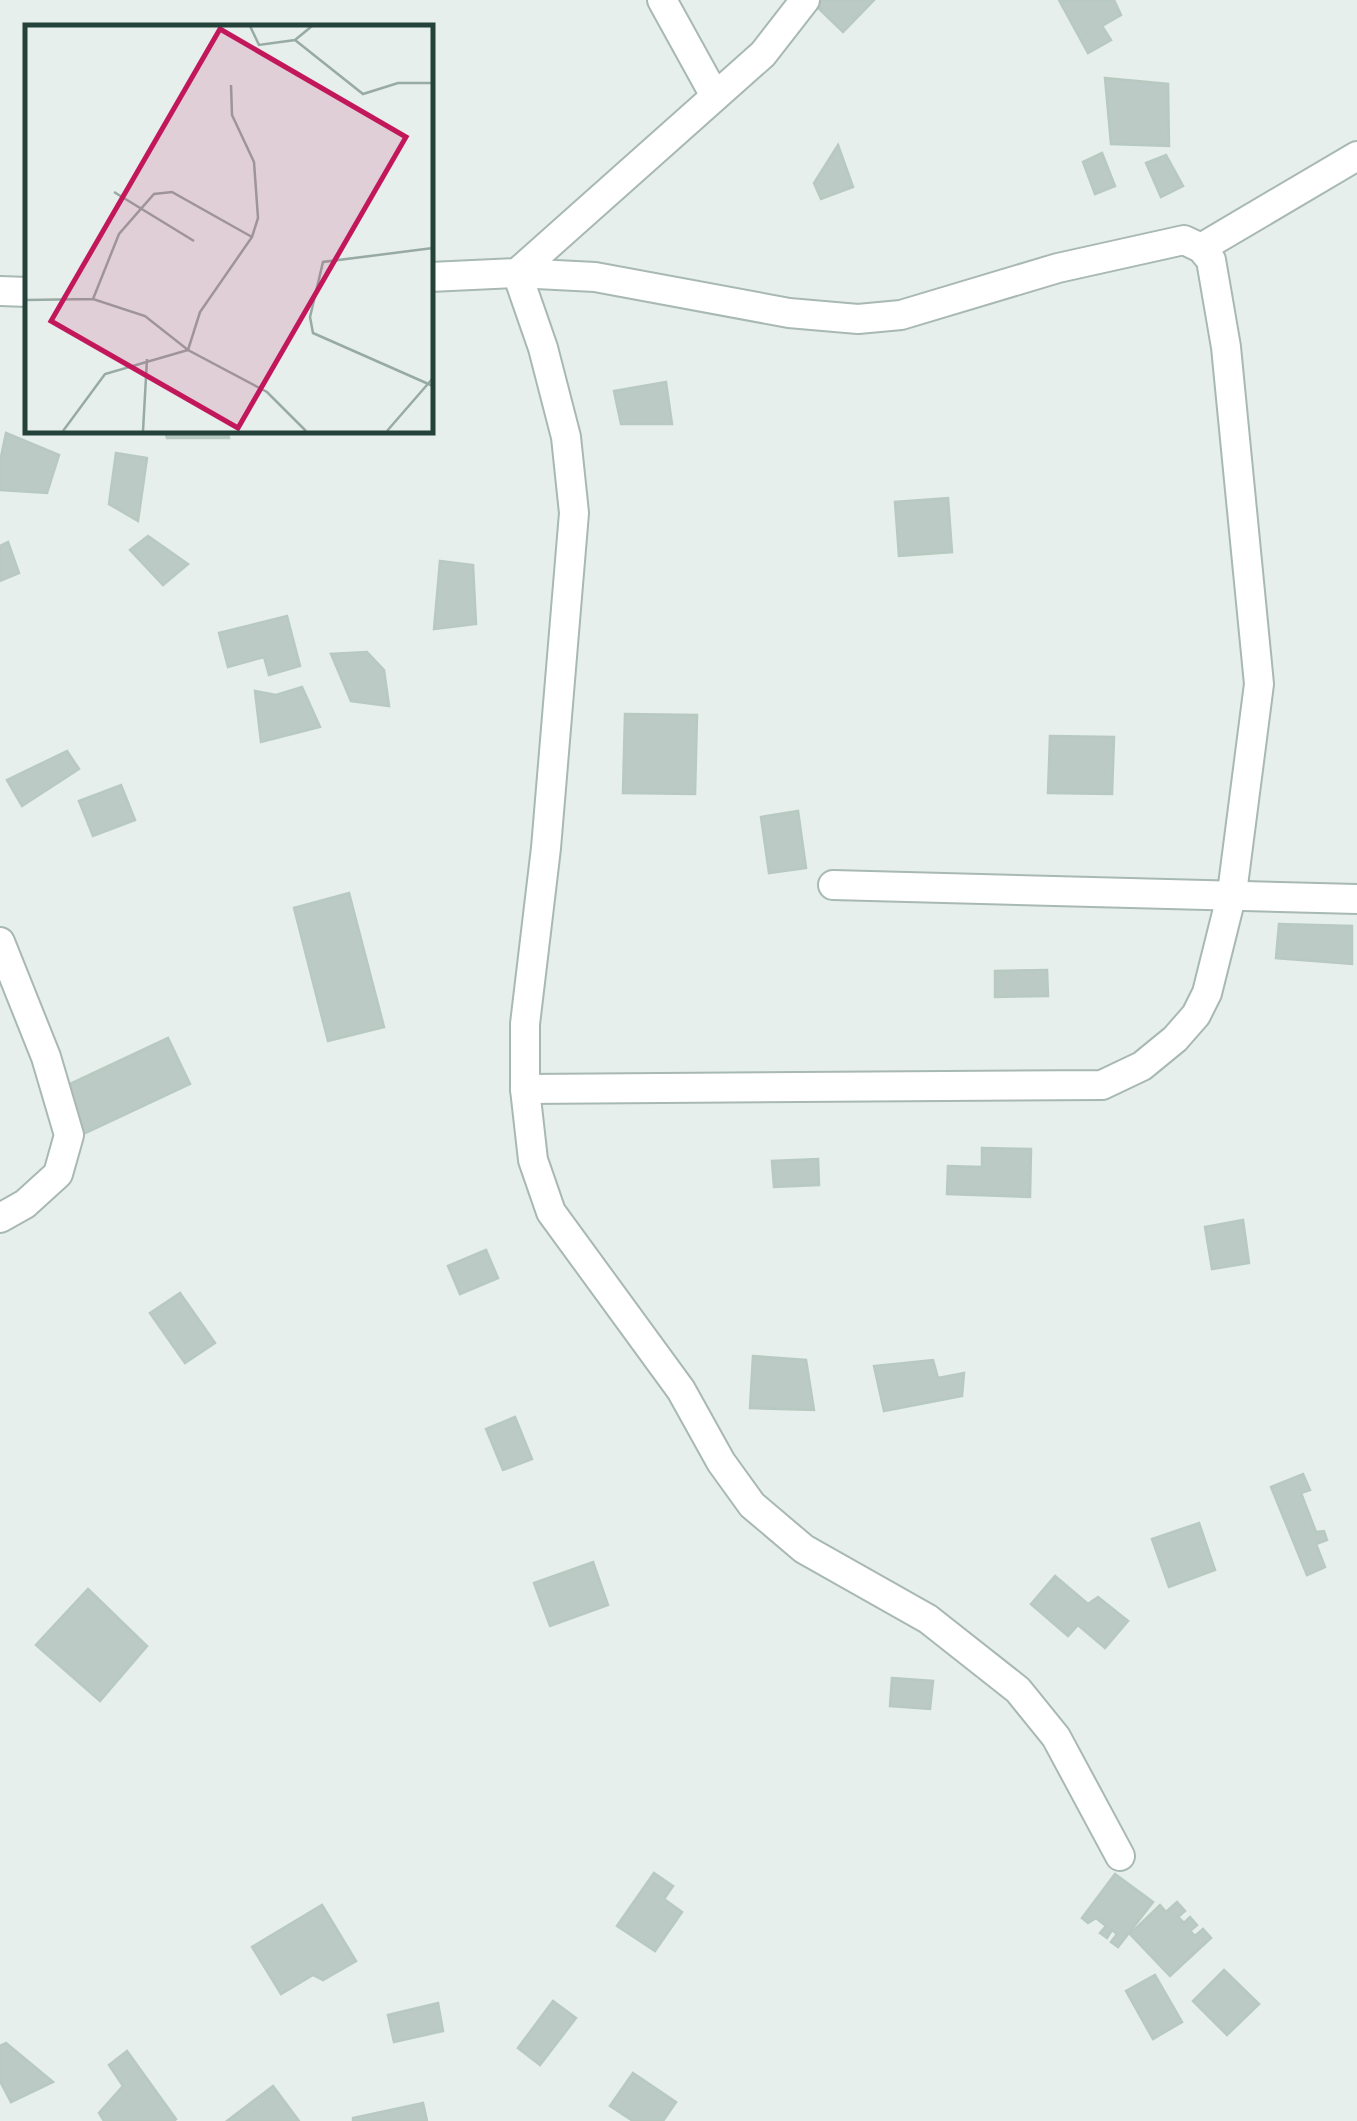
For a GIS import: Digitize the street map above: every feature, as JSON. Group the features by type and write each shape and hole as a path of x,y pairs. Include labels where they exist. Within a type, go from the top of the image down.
{"street":[{"path":"662,0 714,96"},
{"path":"517,272 763,54 804,0"},
{"path":"1200,248 1357,156"},
{"path":"432,277 517,272 595,277 789,313 858,319 901,315 1058,268 1184,240 1212,260 1226,347 1259,684 1232,893 1207,993 1196,1015 1175,1039 1142,1066 1102,1084 525,1089"},
{"path":"517,272 543,348 566,437 574,513 546,848 525,1024 525,1089 532,1160 551,1212 681,1390 721,1462 752,1505 804,1549 928,1619 1018,1690 1056,1736 1120,1856"},
{"path":"0,291 25,292"},
{"path":"832,885 1357,899"},
{"path":"0,942 46,1057 70,1136 58,1174 25,1204 0,1218"}],"building":[{"path":"810,0 874,0 843,32"},
{"path":"1059,0 1114,0 1121,15 1102,26 1111,40 1088,53"},
{"path":"1105,78 1168,84 1169,146 1111,144"},
{"path":"838,145 853,187 821,199 814,183"},
{"path":"1102,153 1115,186 1095,194 1083,162"},
{"path":"1166,155 1183,186 1161,197 1146,163"},
{"path":"666,382 672,424 621,424 614,391"},
{"path":"166,432 228,432 229,438 167,438"},
{"path":"6,433 59,455 47,493 0,490"},
{"path":"116,453 147,458 138,521 109,504"},
{"path":"948,498 952,552 899,556 895,502"},
{"path":"148,536 188,564 163,585 130,550"},
{"path":"8,542 19,573 0,581 0,546"},
{"path":"440,561 473,565 476,624 434,629"},
{"path":"287,616 300,666 269,675 264,657 228,667 219,633"},
{"path":"367,652 384,670 389,706 351,701 331,654"},
{"path":"302,687 320,727 261,742 255,691 276,695"},
{"path":"625,714 697,715 695,794 623,793"},
{"path":"1050,736 1114,737 1112,794 1048,793"},
{"path":"67,751 79,769 22,806 7,780"},
{"path":"121,785 135,820 93,836 79,801"},
{"path":"798,811 806,868 769,873 761,817"},
{"path":"349,893 384,1027 328,1041 294,908"},
{"path":"1279,924 1352,926 1352,964 1276,958"},
{"path":"1047,970 1048,996 995,997 995,971"},
{"path":"168,1038 190,1084 81,1135 59,1089"},
{"path":"982,1148 1031,1149 1030,1197 947,1194 948,1166 982,1167"},
{"path":"818,1159 819,1185 774,1187 772,1161"},
{"path":"1243,1220 1249,1263 1212,1269 1205,1227"},
{"path":"486,1250 498,1278 460,1294 448,1266"},
{"path":"180,1293 215,1343 185,1363 150,1313"},
{"path":"753,1356 806,1360 814,1410 750,1408"},
{"path":"933,1360 938,1378 964,1373 962,1396 884,1411 874,1366"},
{"path":"515,1417 532,1459 503,1470 486,1429"},
{"path":"1303,1474 1310,1490 1301,1493 1316,1532 1324,1531 1327,1540 1316,1544 1325,1567 1307,1575 1271,1487"},
{"path":"1199,1523 1215,1570 1169,1587 1152,1539"},
{"path":"593,1562 608,1605 550,1626 534,1583"},
{"path":"1055,1576 1088,1604 1098,1597 1128,1621 1105,1648 1078,1625 1068,1636 1031,1604"},
{"path":"88,1589 147,1646 100,1701 36,1645"},
{"path":"892,1678 933,1681 930,1709 890,1706"},
{"path":"654,1873 673,1886 664,1899 682,1912 655,1951 617,1926"},
{"path":"1115,1874 1153,1902 1118,1947 1111,1942 1117,1934 1112,1930 1107,1938 1100,1933 1106,1926 1096,1918 1088,1923 1082,1918"},
{"path":"1177,1902 1185,1911 1178,1917 1184,1923 1190,1917 1197,1925 1190,1931 1195,1936 1203,1929 1211,1938 1170,1976 1130,1934 1160,1905 1166,1912"},
{"path":"322,1905 356,1961 323,1980 313,1975 281,1994 252,1947"},
{"path":"1224,1970 1259,2004 1227,2035 1193,2001"},
{"path":"1155,1975 1182,2022 1153,2039 1126,1991"},
{"path":"553,2001 576,2018 540,2065 518,2048"},
{"path":"438,2003 443,2031 394,2042 388,2015"},
{"path":"6,2043 53,2082 11,2102 0,2081 0,2046"},
{"path":"127,2051 174,2121 104,2121 99,2113 123,2086 109,2065"},
{"path":"633,2073 676,2102 663,2121 633,2121 610,2106"},
{"path":"273,2086 299,2121 227,2121"},
{"path":"423,2103 427,2121 353,2121 353,2118"}]}
